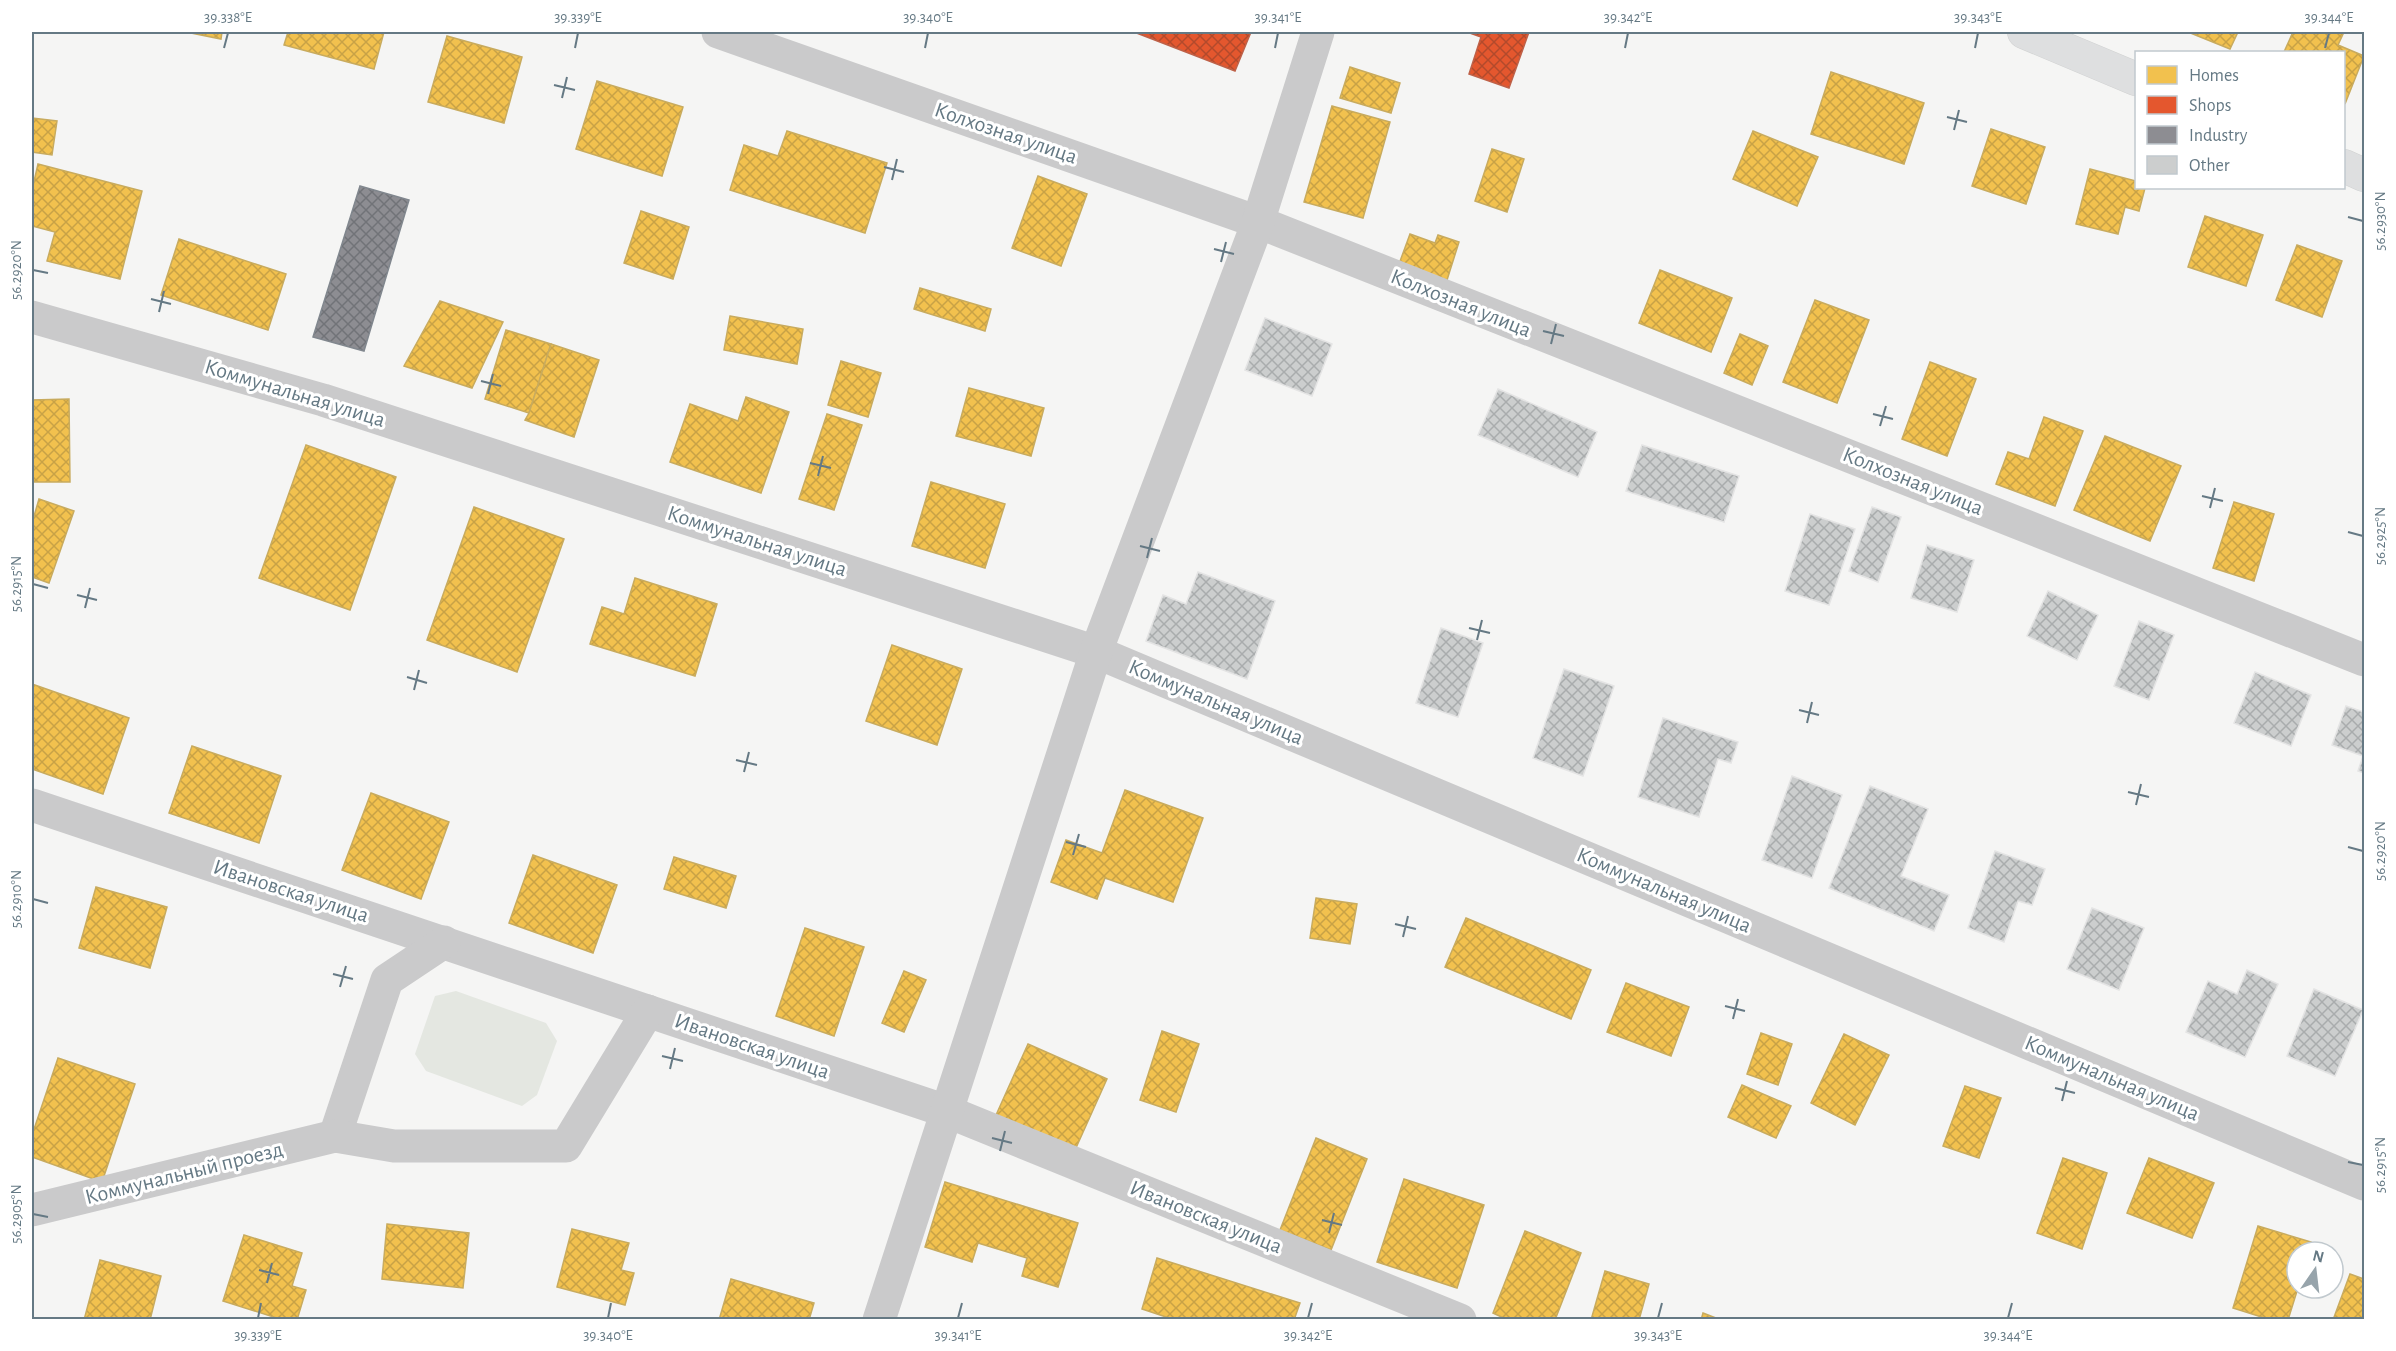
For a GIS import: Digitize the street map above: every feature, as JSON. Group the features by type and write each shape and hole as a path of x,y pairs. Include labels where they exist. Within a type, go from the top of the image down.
{"main road":[{"path":"2024,32 2135,79"},
{"path":"2345,167 2364,175"}],"street":[{"name":"Колхозная улица","path":"718,32 1258,222 2364,660"},
{"path":"879,1320 1096,652 1258,222 1318,32"},
{"name":"Коммунальная улица","path":"32,317 323,400 1096,652 2364,1184"},
{"name":"Ивановская улица","path":"32,805 946,1111 1460,1320"},
{"path":"335,1136 387,980 444,942"},
{"name":"Коммунальный проезд","path":"32,1210 335,1136 394,1146 566,1146 648,1011"}],"shaded area":[{"path":"456,991 546,1023 557,1041 537,1095 522,1106 426,1071 415,1054 435,996"}],"building: Homes":[{"path":"186,32 222,32 221,39"},
{"path":"288,32 384,32 374,69 284,45"},
{"path":"2188,32 2238,32 2230,49"},
{"path":"2293,32 2344,32 2338,45 2364,56 2345,104 2345,51 2284,51"},
{"path":"447,36 522,57 504,123 428,102"},
{"path":"1350,67 1400,83 1391,113 1340,98"},
{"path":"1831,72 1924,103 1904,164 1811,134"},
{"path":"597,81 683,107 662,176 576,149"},
{"path":"1332,106 1390,122 1363,218 1304,202"},
{"path":"32,118 57,121 52,155 32,152"},
{"path":"1991,129 2045,147 2026,204 1972,186"},
{"path":"787,131 887,163 865,233 730,190 744,145 778,156"},
{"path":"1753,131 1818,157 1797,206 1733,179"},
{"path":"1492,149 1524,159 1507,212 1475,201"},
{"path":"38,164 142,191 120,279 47,261 55,232 32,226 32,190"},
{"path":"2090,169 2135,181 2135,189 2145,189 2139,211 2125,207 2118,234 2076,224"},
{"path":"1038,176 1087,194 1061,266 1012,248"},
{"path":"641,211 689,227 673,279 624,263"},
{"path":"2205,216 2263,235 2246,286 2188,267"},
{"path":"1410,234 1435,243 1438,235 1459,242 1447,280 1399,264"},
{"path":"179,239 286,274 268,330 161,295"},
{"path":"2297,245 2342,261 2322,317 2276,300"},
{"path":"1660,270 1732,298 1711,352 1639,323"},
{"path":"920,288 991,309 985,331 914,309"},
{"path":"1815,300 1869,320 1837,403 1783,382"},
{"path":"440,301 503,322 472,388 404,366"},
{"path":"730,316 803,329 797,364 724,350"},
{"path":"506,330 551,344 529,413 485,399"},
{"path":"1740,334 1768,346 1752,385 1724,373"},
{"path":"551,344 599,360 574,437 525,420"},
{"path":"841,361 881,373 868,417 828,405"},
{"path":"1930,362 1976,379 1947,456 1902,439"},
{"path":"969,388 1044,408 1031,456 956,436"},
{"path":"746,397 789,412 761,493 670,462 690,404 738,421"},
{"path":"69,399 70,482 32,482 32,400"},
{"path":"827,414 862,425 834,510 799,499"},
{"path":"2044,417 2083,431 2055,506 1996,484 2008,452 2029,459"},
{"path":"2105,436 2181,466 2150,541 2074,510"},
{"path":"306,445 396,477 350,610 259,578"},
{"path":"931,482 1005,504 985,568 912,546"},
{"path":"39,499 74,511 49,583 32,577 32,523"},
{"path":"2234,502 2274,514 2254,581 2213,568"},
{"path":"474,507 564,539 517,672 427,640"},
{"path":"635,578 717,604 695,676 590,644 602,607 624,614"},
{"path":"892,645 962,669 937,745 866,721"},
{"path":"32,684 129,718 103,794 32,769"},
{"path":"192,746 281,776 259,843 169,813"},
{"path":"1125,790 1203,818 1173,902 1105,878 1097,899 1051,882 1066,840 1102,853"},
{"path":"371,793 449,822 421,899 342,870"},
{"path":"533,855 617,885 593,953 509,923"},
{"path":"674,857 736,876 726,908 664,889"},
{"path":"96,887 167,907 150,968 79,948"},
{"path":"1316,898 1357,904 1350,944 1310,938"},
{"path":"1466,918 1591,970 1571,1019 1445,967"},
{"path":"805,928 864,947 834,1036 776,1016"},
{"path":"904,971 926,980 904,1032 882,1023"},
{"path":"1626,983 1689,1007 1671,1056 1607,1032"},
{"path":"1162,1031 1199,1044 1176,1112 1140,1100"},
{"path":"1761,1033 1792,1044 1778,1085 1747,1074"},
{"path":"1844,1034 1889,1055 1855,1125 1811,1103"},
{"path":"1028,1044 1107,1079 1075,1150 996,1115"},
{"path":"58,1058 135,1084 102,1182 32,1157 32,1135"},
{"path":"1742,1085 1791,1106 1776,1138 1728,1117"},
{"path":"1965,1086 2001,1098 1979,1158 1943,1146"},
{"path":"1316,1138 1367,1159 1331,1250 1280,1230"},
{"path":"2063,1158 2107,1173 2082,1249 2037,1233"},
{"path":"2149,1158 2214,1183 2192,1238 2127,1213"},
{"path":"1404,1179 1484,1205 1457,1288 1377,1262"},
{"path":"945,1182 1078,1223 1058,1287 1022,1276 1027,1258 978,1243 972,1262 925,1247"},
{"path":"387,1224 469,1233 463,1288 382,1279"},
{"path":"2258,1226 2304,1240 2285,1240 2285,1300 2294,1300 2288,1320 2271,1320 2233,1308"},
{"path":"572,1229 629,1243 621,1270 634,1273 625,1305 557,1287"},
{"path":"1525,1231 1581,1253 1555,1320 1508,1320 1493,1313"},
{"path":"244,1235 302,1253 292,1286 306,1290 297,1320 283,1320 223,1301"},
{"path":"1157,1258 1300,1303 1294,1320 1175,1320 1142,1309"},
{"path":"100,1260 161,1276 150,1320 84,1320"},
{"path":"1605,1271 1649,1284 1639,1320 1591,1320"},
{"path":"2350,1274 2364,1279 2364,1320 2333,1320 2340,1300 2345,1300 2345,1288"},
{"path":"731,1279 814,1303 809,1320 719,1320"},
{"path":"1703,1313 1721,1320 1701,1320"}],"building: Shops":[{"path":"1134,32 1251,32 1235,71"},
{"path":"1467,32 1529,32 1509,88 1469,74 1481,37"}],"building: Industry":[{"path":"360,186 409,200 364,351 313,337"}],"building: Other":[{"path":"1265,318 1332,344 1312,396 1245,370"},
{"path":"1498,389 1597,432 1578,477 1478,435"},
{"path":"1642,445 1739,476 1724,522 1626,491"},
{"path":"1872,507 1901,517 1878,582 1849,571"},
{"path":"1810,514 1855,529 1829,605 1785,591"},
{"path":"1927,545 1974,560 1957,612 1911,598"},
{"path":"1198,572 1275,601 1247,679 1146,641 1163,595 1186,604"},
{"path":"2048,591 2098,615 2077,660 2027,636"},
{"path":"2139,621 2174,635 2149,700 2114,686"},
{"path":"1441,628 1483,643 1458,717 1416,703"},
{"path":"1564,669 1614,686 1583,776 1533,758"},
{"path":"2255,672 2311,695 2291,746 2234,723"},
{"path":"2346,706 2364,712 2364,773 2358,771 2363,756 2332,745"},
{"path":"1663,718 1738,742 1731,763 1718,759 1699,817 1638,797"},
{"path":"1792,776 1842,795 1812,878 1762,860"},
{"path":"1870,786 1928,809 1901,876 1949,895 1934,931 1829,888"},
{"path":"1995,851 2045,869 2032,905 2018,901 2004,942 1968,928"},
{"path":"2092,908 2144,928 2119,990 2067,969"},
{"path":"2247,970 2278,984 2245,1057 2186,1032 2208,981 2237,994"},
{"path":"2314,989 2363,1010 2335,1076 2287,1056"}]}
